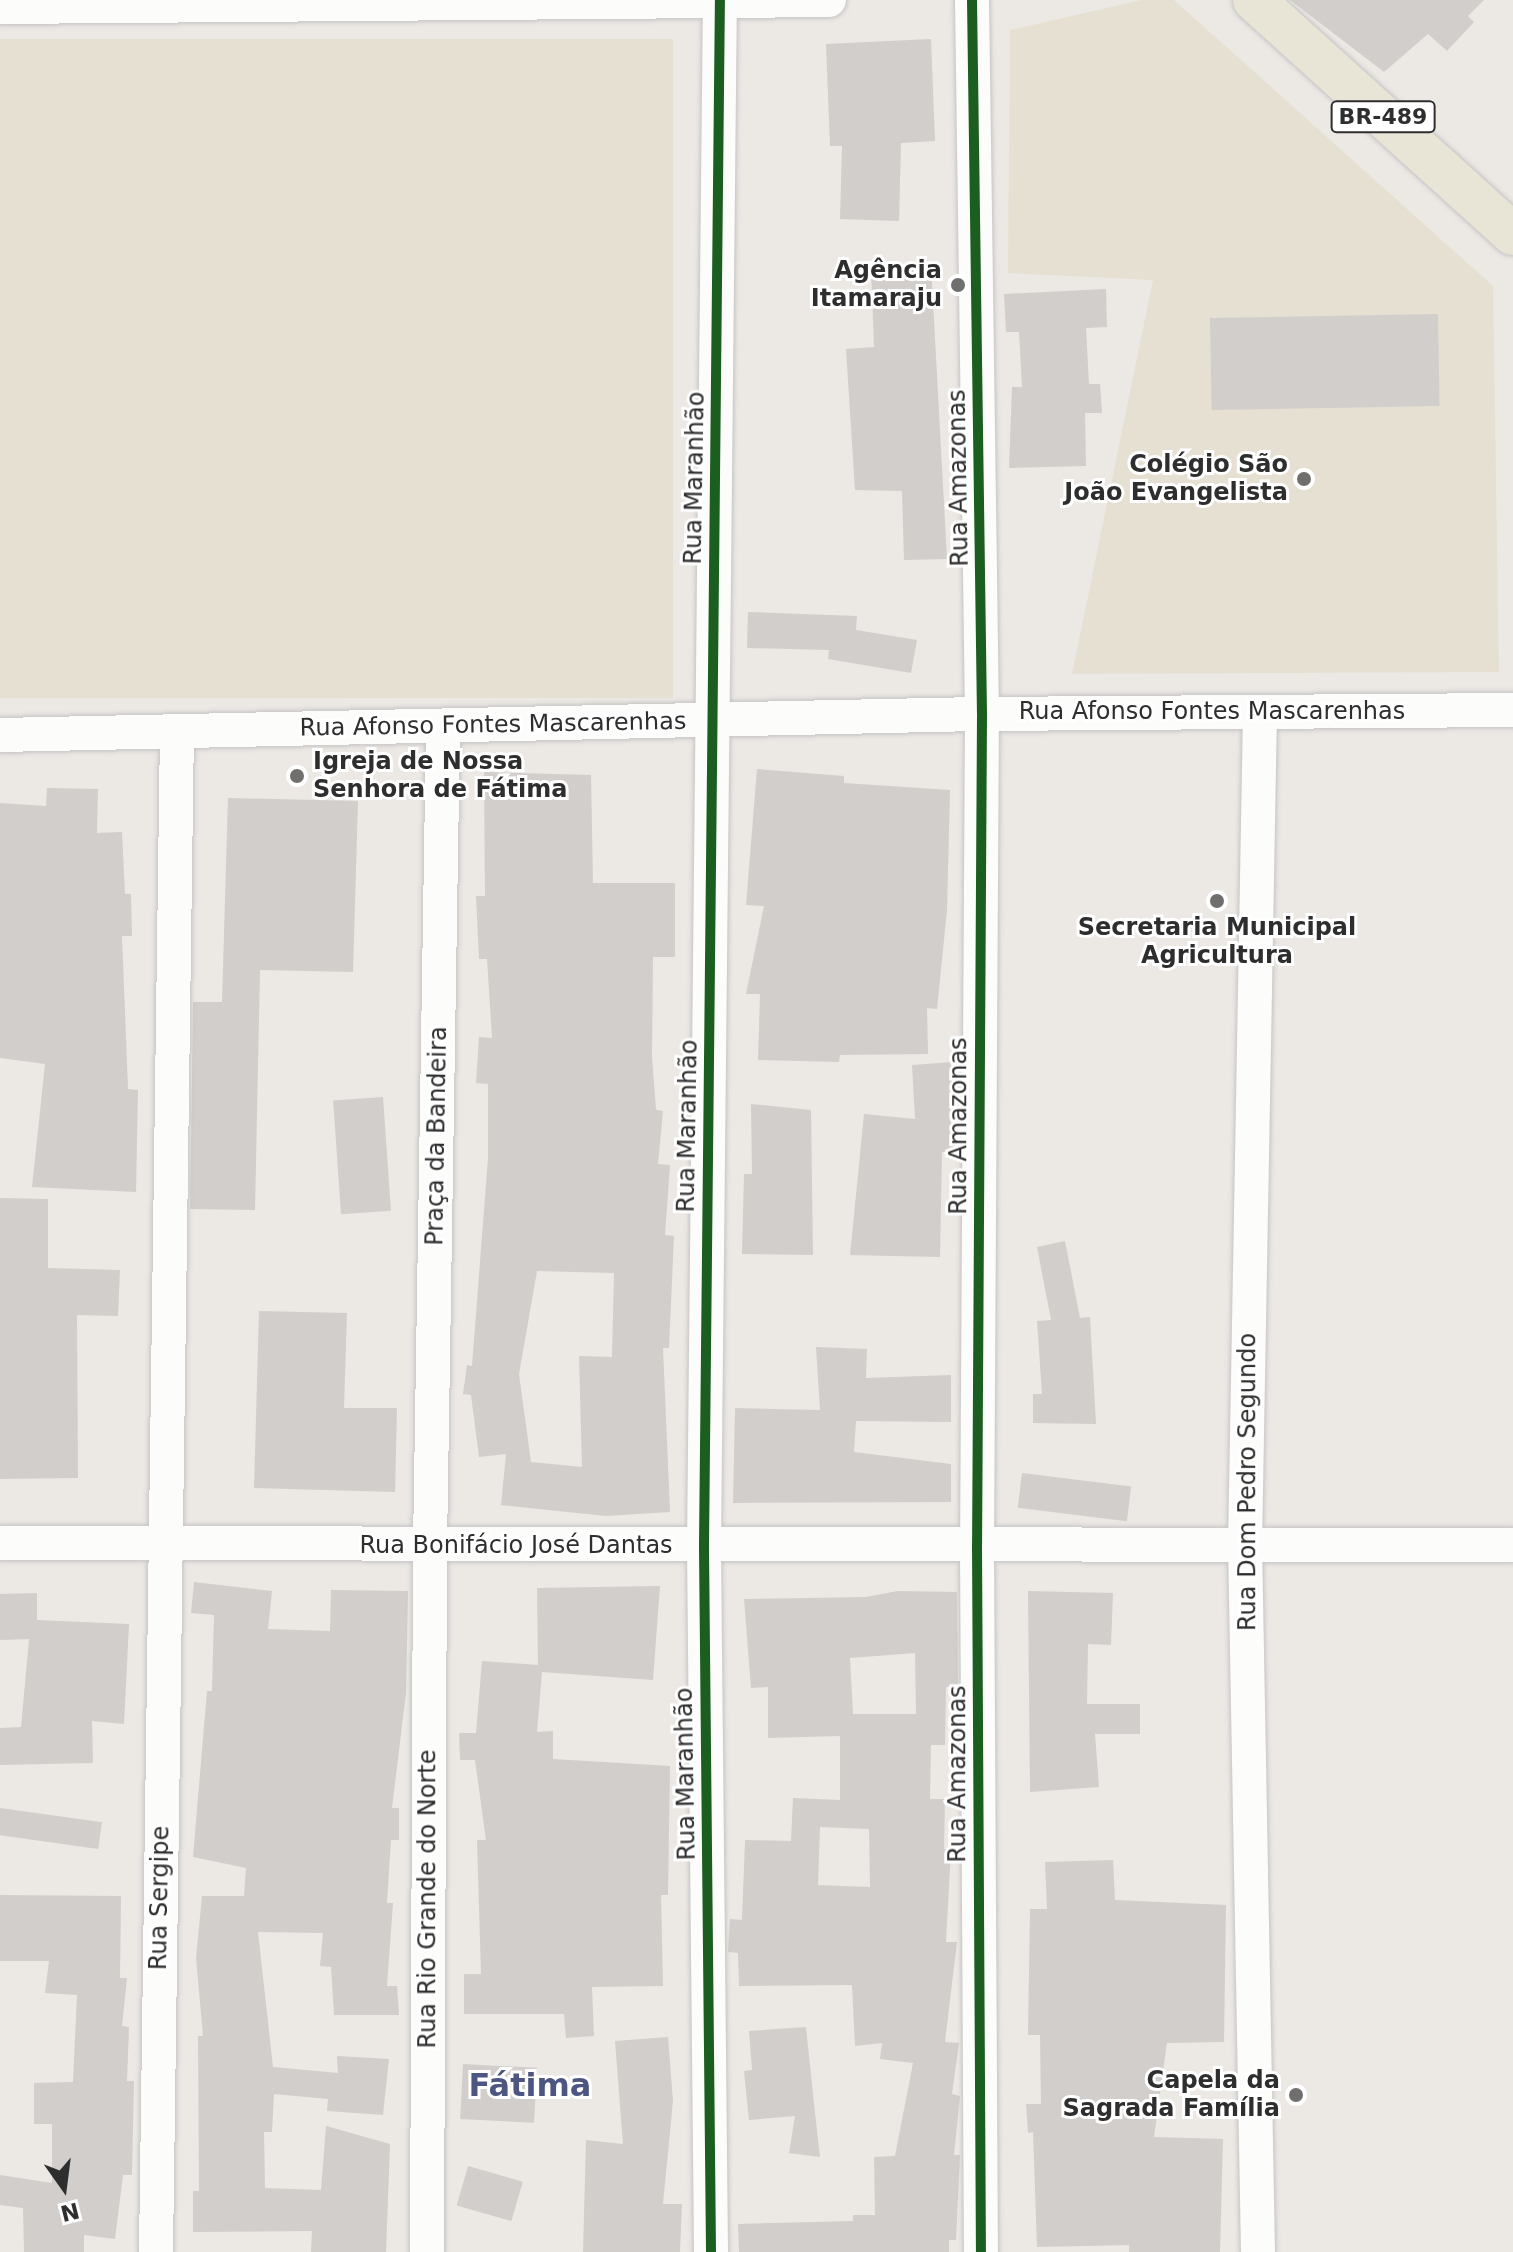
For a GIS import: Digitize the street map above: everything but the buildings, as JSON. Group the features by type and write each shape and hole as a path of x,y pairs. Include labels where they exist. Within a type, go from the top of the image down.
{"main road":[{"name":"BR-489","path":"1254,0 1513,234"}],"street":[{"path":"0,7 829,0"},
{"name":"Rua Amazonas","path":"972,0 982,714 977,1545 981,2252"},
{"name":"Rua Maranhão","path":"711,2252 704,1546 720,2"},
{"name":"Rua Afonso Fontes Mascarenhas","path":"0,735 982,714 1513,710"},
{"name":"Rua Dom Pedro Segundo","path":"1258,2252 1245,1546 1260,712"},
{"name":"Praça da Bandeira","path":"430,1547 443,726"},
{"path":"164,1543 177,732"},
{"name":"Rua Bonifácio José Dantas","path":"0,1543 430,1547 1513,1545"},
{"name":"Rua Sergipe","path":"156,2252 164,1543"},
{"name":"Rua Rio Grande do Norte","path":"427,2252 430,1547"}],"shaded area":[{"name":"Colégio São João Evangelista","path":"1141,0 1174,0 1493,286 1499,672 1072,674 1153,280 1008,273 1010,30"},
{"path":"0,39 673,39 673,698 0,698"}],"cycle path":[{"path":"711,2252 704,1546 720,0"},
{"path":"972,0 982,714 977,1545 981,2252"}],"place":[{"name":"Agência Itamaraju","path":"958,285"},
{"name":"Colégio São João Evangelista","path":"1304,479"},
{"name":"Igreja de Nossa Senhora de Fátima","path":"297,776"},
{"name":"Secretaria Municipal Agricultura","path":"1217,901"},
{"name":"Capela da Sagrada Família","path":"1296,2095"}],"district":[{"name":"Fátima","path":"530,2085"}]}
